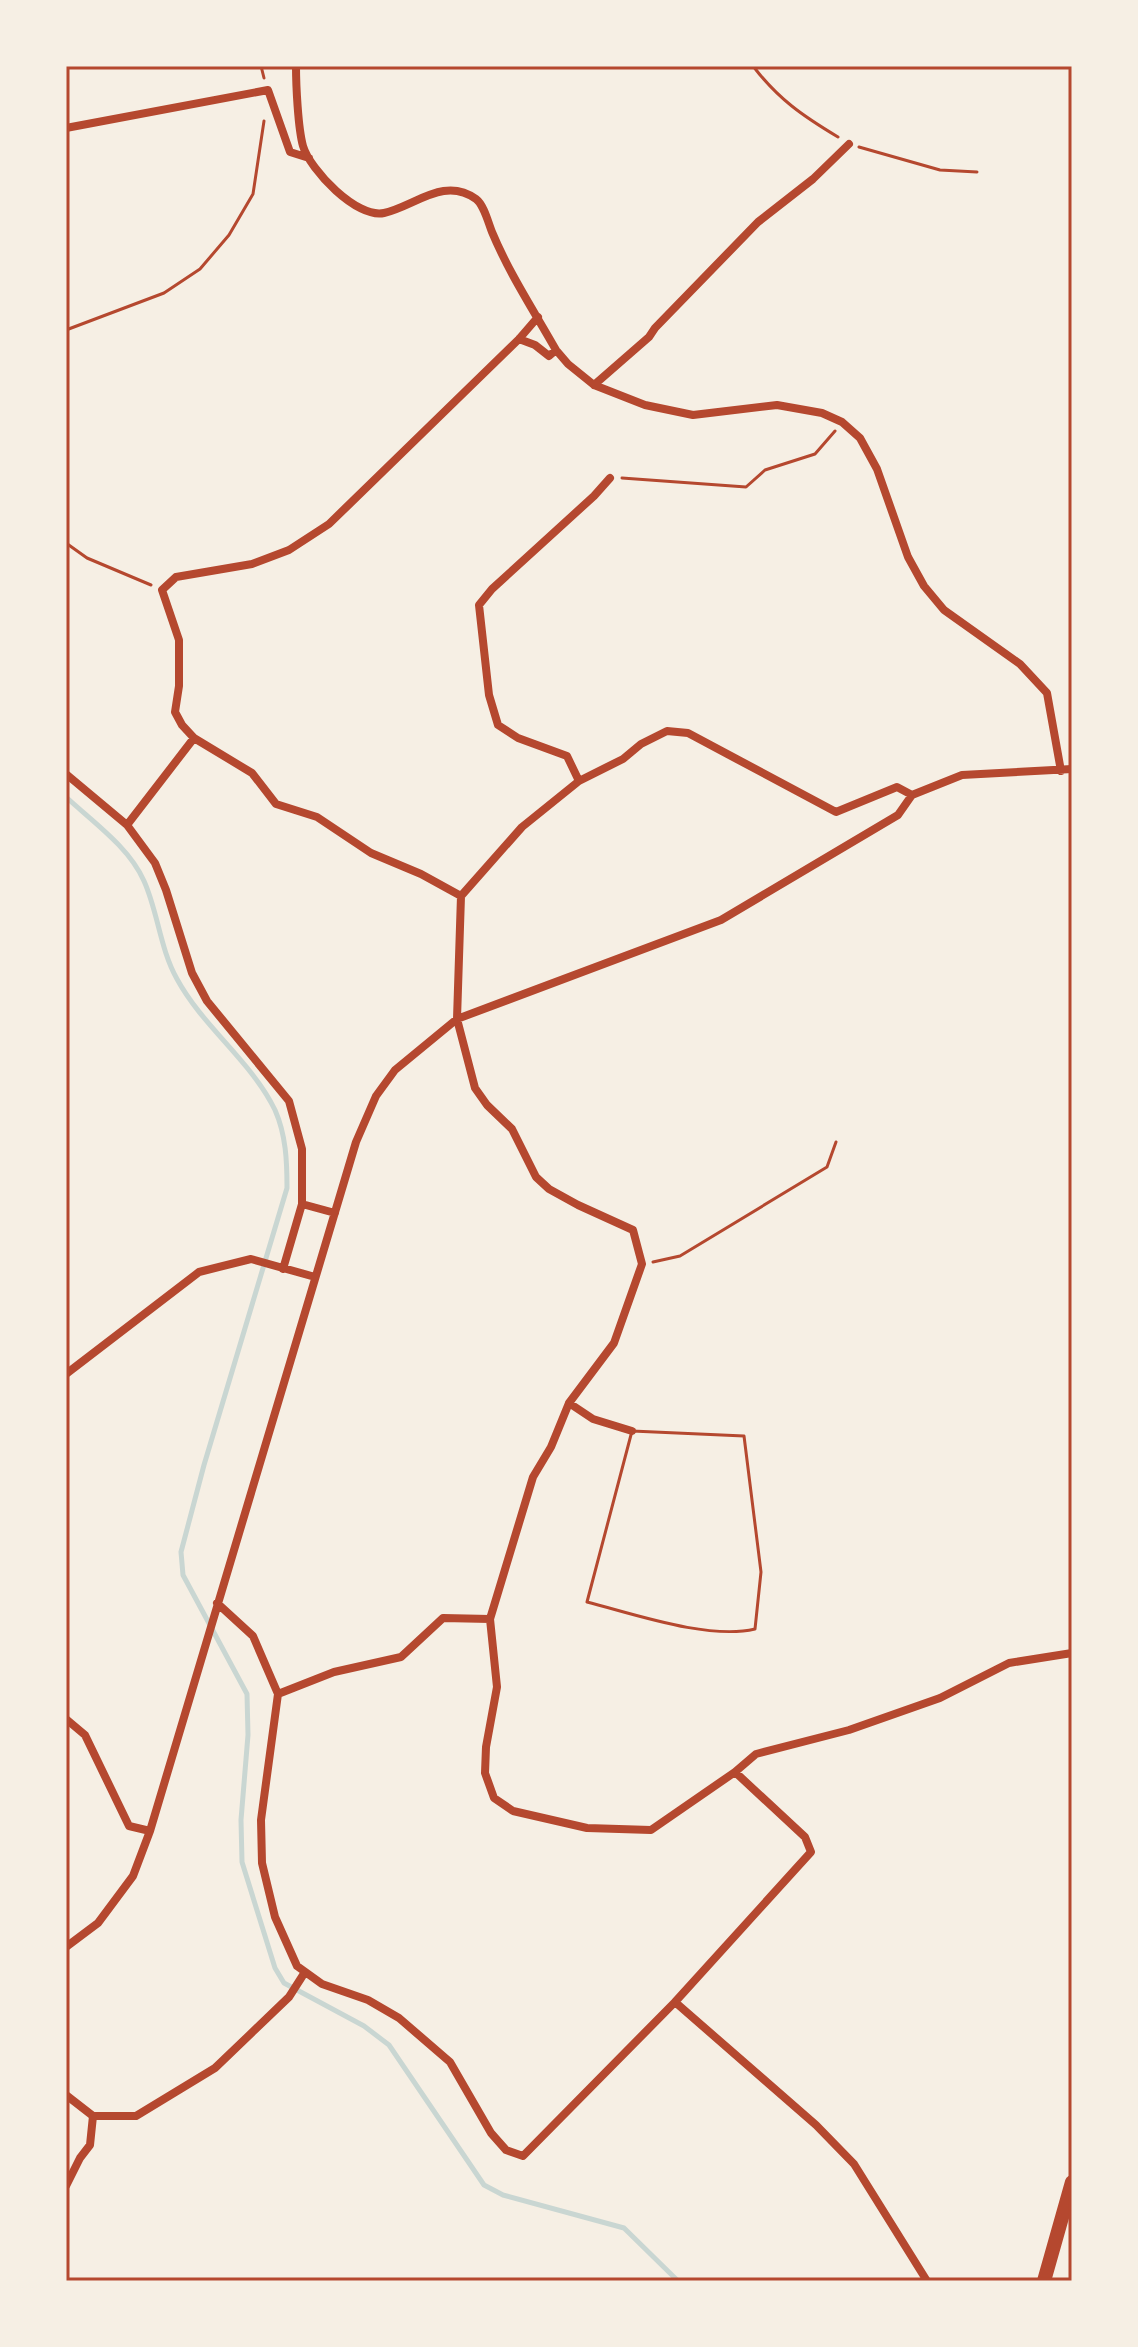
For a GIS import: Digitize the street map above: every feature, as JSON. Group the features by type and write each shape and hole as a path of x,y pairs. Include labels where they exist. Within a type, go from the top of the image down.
{"highway":[{"path":"1044,2281 1072,2182"}],"street":[{"path":"296,66 303,146 321,175 348,201 370,213 382,213 443,190 459,190 479,201 498,246 556,350 594,385 645,405 693,415 777,405 822,413 842,422 860,438 877,469 908,557 924,586 944,610 1020,664 1047,693 1061,771"},
{"path":"66,128 268,90 290,152 309,158"},
{"path":"594,385 649,337 758,222 813,179 849,144"},
{"path":"461,896 421,874 371,853 317,817 276,804 252,773 194,738 175,712 179,686 179,640 162,590 176,577 252,564 289,550 329,524 538,317"},
{"path":"519,339 535,345 549,356 556,350"},
{"path":"579,781 567,756 518,738 498,725 489,695 479,605 492,589 610,478"},
{"path":"912,795 897,787 836,812 688,733 667,731 641,744 623,759 579,781 522,827 461,896 457,1019 475,1088 487,1105 512,1129 536,1177 549,1189 578,1205 633,1230 642,1264 614,1343 569,1403 551,1447 533,1477 490,1619 497,1687 486,1747 485,1773 494,1798 513,1811 587,1828 651,1830 756,1754 849,1730 940,1698 1009,1663 1072,1653"},
{"path":"127,825 194,738"},
{"path":"66,1947 98,1923 133,1876 150,1831 356,1142 376,1096 395,1070 457,1019 721,920 898,815 912,795 962,775 1072,769"},
{"path":"66,774 127,825 155,863 189,965 207,1001 289,1101 302,1149 302,1204 283,1269"},
{"path":"302,1204 335,1213"},
{"path":"66,1374 199,1272 251,1259 315,1277"},
{"path":"569,1403 593,1419 632,1431"},
{"path":"217,1603 253,1636 278,1694 261,1820 262,1863 275,1917 297,1966 322,1984 368,2000 399,2018 450,2062 491,2133 506,2150 523,2156 675,2002 811,1852 805,1837 735,1772"},
{"path":"278,1694 334,1672 401,1657 443,1618 490,1619"},
{"path":"66,1719 85,1735 129,1826 150,1831"},
{"path":"66,2095 93,2116 136,2116 215,2068 289,1997 305,1972"},
{"path":"675,2002 816,2125 854,2164 927,2281"},
{"path":"66,2186 90,2145 93,2116"}],"path":[{"path":"753,66 771,90 805,117 849,144 940,170 977,172"},
{"path":"66,330 164,293 200,269 229,235 253,194 264,121"},
{"path":"610,478 746,487 765,470 815,454 842,422"},
{"path":"66,543 87,558 162,590"},
{"path":"642,1264 680,1256 827,1167 836,1142"},
{"path":"632,1431 744,1436 761,1572 755,1629 737,1633 675,1624 587,1602 632,1431"}],"waterway":[{"path":"66,797 110,836 137,869 149,893 177,979 200,1013 254,1076 275,1110 284,1139 287,1188 181,1552 183,1575 247,1694 242,1862 275,1968 284,1983 364,2026 389,2045 484,2185 503,2195 624,2228 678,2281"}]}
